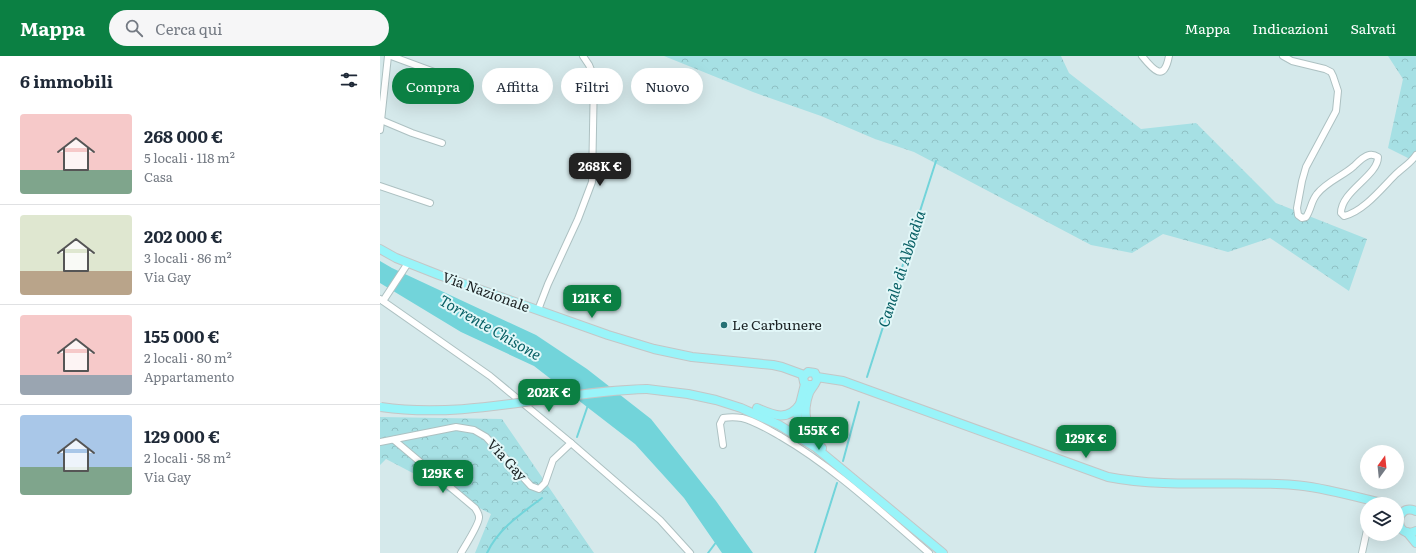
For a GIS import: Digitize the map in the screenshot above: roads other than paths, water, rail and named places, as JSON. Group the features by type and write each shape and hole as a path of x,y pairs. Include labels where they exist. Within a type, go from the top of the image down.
{"main road":[{"name":"Via Nazionale","path":"380,249 408,263 608,336 654,349 692,357 773,365 788,368 804,375"},
{"path":"799,436 797,423 800,404 804,393 805,384 803,379 804,375 808,372 812,372 817,377 843,381 1108,477 1137,482 1155,483 1257,483 1296,485 1360,498"},
{"path":"817,377 817,382 810,393 806,406 806,422 810,432 818,443 837,464"},
{"path":"805,384 809,386 814,385"},
{"path":"668,391 682,388 703,391 741,402 777,416 782,416 792,412 800,404"},
{"path":"381,407 435,411 471,409 596,393 647,389 695,395 728,403 758,415 815,446 943,553"},
{"path":"1404,509 1416,511"},
{"path":"1404,530 1416,543"},
{"path":"1407,532 1416,531"}],"street":[{"path":"380,130 382,93 389,56 422,68"},
{"path":"538,310 548,284 578,219 592,182 594,77 583,56"},
{"path":"1142,56 1150,66 1161,72 1167,67 1170,56"},
{"path":"1283,56 1292,61 1325,69 1331,72 1338,92 1336,111 1306,167 1297,208 1298,215 1302,218 1306,217 1313,201 1321,189 1347,173 1366,156 1370,154 1375,155 1378,157 1378,161 1371,172 1351,192 1341,209 1340,213 1344,216 1349,215 1383,189 1416,155"},
{"path":"381,120 412,133 442,143"},
{"path":"380,186 430,203"},
{"path":"408,263 382,300 479,367 571,442 660,520 690,553"},
{"path":"723,445 720,424 724,418 743,418 769,430 800,448 850,486 929,553"},
{"name":"Via Gay","path":"380,442 448,428 466,428 474,430 486,437 531,486 539,489 545,483 553,460 571,442"},
{"path":"394,440 475,508 480,516 479,522 461,553"},
{"path":"1362,553 1365,541"}],"water":[{"name":"Torrente Chisone","path":"380,261 536,335 587,369 651,419 716,501 753,553 722,553 684,498 635,444 534,366 461,332 380,283"}],"waterway":[{"name":"Canale di Abbadia","path":"867,377 936,161"},
{"name":"Canale di Abbadia","path":"843,461 859,402"},
{"path":"577,437 588,405"},
{"name":"Canale di Abbadia","path":"815,553 837,483"},
{"path":"487,553 497,536 542,498"},
{"path":"708,553 717,541"}],"place":[{"name":"Le Carbunere","path":"724,325"}]}
